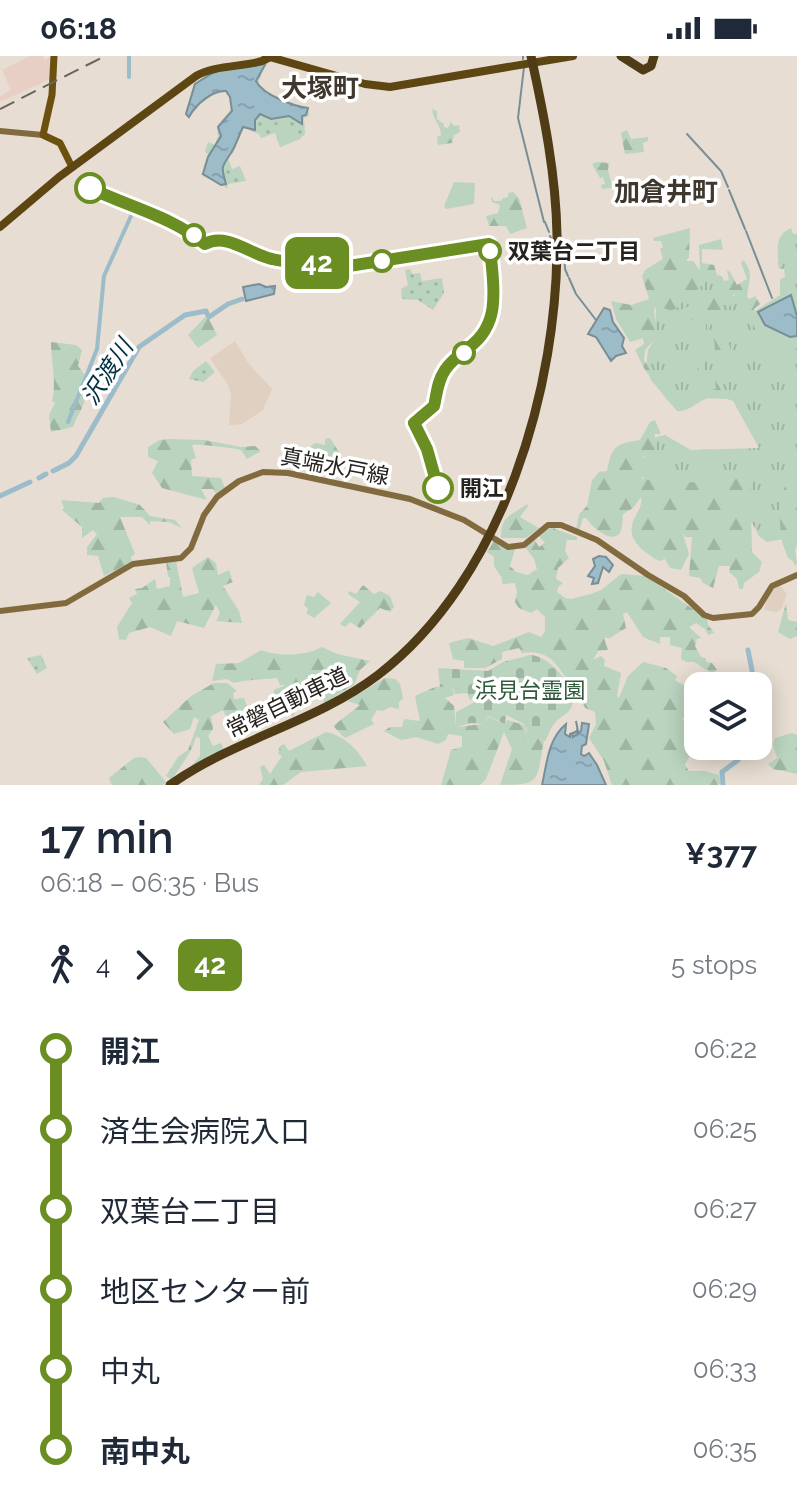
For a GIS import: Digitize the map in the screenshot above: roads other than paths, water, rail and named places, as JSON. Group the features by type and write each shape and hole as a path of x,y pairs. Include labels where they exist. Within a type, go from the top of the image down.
{"highway":[{"path":"348,78 399,85 556,56"},
{"path":"0,227 72,167 200,73 218,67 271,59 383,87 407,86 573,56"},
{"path":"621,56 643,70 651,66 653,56"},
{"path":"636,56 635,64 641,69 650,65 653,56"},
{"name":"常磐自動車道","path":"194,770 324,711 387,671 435,623 464,582 511,491 532,433 553,337 558,292 558,232 552,147 533,59"},
{"name":"常磐自動車道","path":"172,785 236,746 322,709 368,682 417,640 443,608 477,556 504,502 523,452 550,346 558,232"},
{"path":"414,651 435,623"},
{"path":"391,660 417,640"},
{"path":"322,709 386,676"}],"main road":[{"path":"43,135 52,95 54,56"},
{"path":"0,131 43,135 60,143 72,167"},
{"name":"真端水戸線","path":"0,611 66,603 133,564 181,558 191,548 206,511 217,497 239,481 263,472 288,473 406,498 463,520 505,546 526,544 546,526 561,525 601,542 684,596 701,613 713,618 749,615 758,609 772,586 797,575"}],"water":[{"path":"263,64 256,81 260,86 279,99 308,108 306,115 302,116 302,124 289,116 271,119 260,114 255,120 255,130 243,127 224,165 226,184 221,185 203,174 208,157 221,136 218,127 232,111 230,97 226,91 215,93 200,103 189,117 186,114 195,84 216,71"},
{"path":"259,284 275,286 274,294 246,301 243,287"},
{"path":"791,295 797,316 797,336 790,337 765,325 758,312"},
{"path":"604,308 610,310 613,322 624,338 622,346 626,353 611,361 596,337 588,334"},
{"path":"606,557 613,565 609,572 603,567 598,583 592,584 594,578 588,576 595,566 593,559"},
{"path":"582,723 589,724 581,754 589,753 606,785 542,785 555,737 566,724 565,734 570,737 570,734 576,732 572,734 573,737 581,731"}],"waterway":[{"path":"129,56 129,77"},
{"path":"524,67 518,118 544,222"},
{"path":"687,134 720,170"},
{"path":"721,171 728,187"},
{"path":"729,190 745,229"},
{"path":"68,422 97,349 104,276 131,216 131,199"},
{"path":"545,222 549,232"},
{"path":"746,231 772,298"},
{"path":"550,236 552,240"},
{"path":"564,246 568,276"},
{"path":"569,278 576,294 596,320"},
{"name":"沢渡川","path":"206,312 209,317 242,299"},
{"name":"沢渡川","path":"53,471 76,456 139,347 185,315 206,311"},
{"name":"沢渡川","path":"39,478 46,474"},
{"name":"沢渡川","path":"0,496 30,482"},
{"path":"748,650 752,672"},
{"path":"723,785 722,772 738,760"}],"railway":[{"path":"0,109 105,56"}],"place":[{"name":"双葉台二丁目","path":"490,251"},
{"name":"開江","path":"438,488"}],"district":[{"name":"大塚町","path":"320,88"},
{"name":"加倉井町","path":"666,192"}],"park label":[{"name":"浜見台霊園","path":"530,690"}]}
